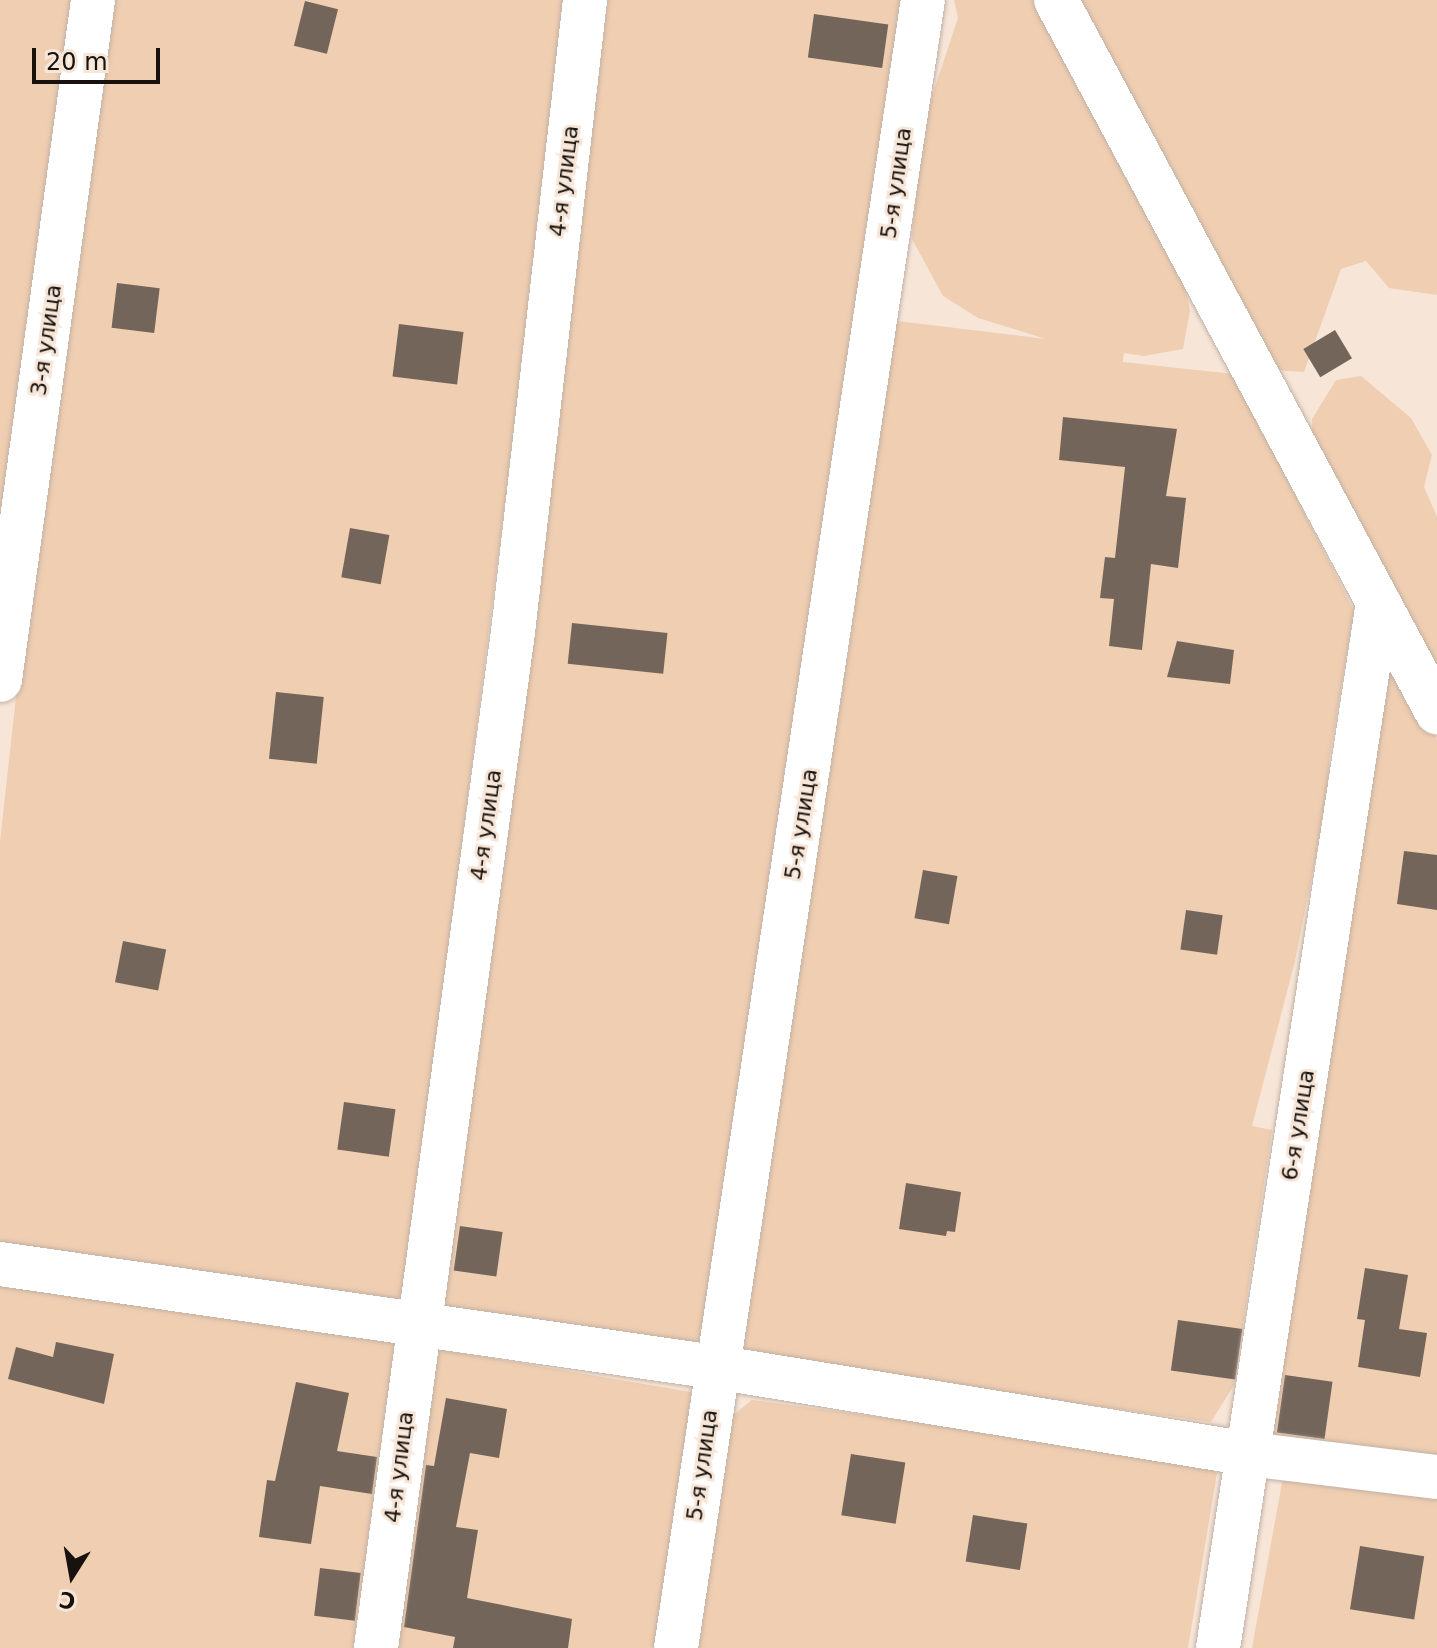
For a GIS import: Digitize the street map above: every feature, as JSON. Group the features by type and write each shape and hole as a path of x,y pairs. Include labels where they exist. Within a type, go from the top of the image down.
{"lane":[{"name":"3-я улица","path":"0,680 93,0"},
{"name":"4-я улица","path":"376,1648 513,632 585,0"},
{"name":"5-я улица","path":"676,1648 715,1367 923,0"},
{"path":"1056,0 1437,712"},
{"name":"6-я улица","path":"1218,1648 1378,602"},
{"path":"0,1264 715,1367 1249,1454 1437,1477"}],"shaded area":[{"path":"0,0 78,0 0,563"},
{"path":"115,0 568,0 406,1288 394,1306 0,1256 0,842 27,597"},
{"path":"608,0 910,0 705,1338 690,1350 443,1312"},
{"path":"954,0 1047,0 1179,257 1190,311 1183,349 1144,356 1124,353 1123,362 1234,374 1354,611 1329,759 1328,794 1295,961 1252,1126 1272,1130 1234,1385 1211,1422 733,1355 851,636 853,616 843,585 889,320 1046,339 978,318 943,296 912,239 922,126 958,18"},
{"path":"1071,0 1437,0 1437,295 1389,288 1366,261 1341,269 1304,372 1261,369"},
{"path":"1361,376 1411,418 1432,455 1424,487 1437,517 1437,684 1313,451 1312,419 1336,380"},
{"path":"1384,665 1399,668 1437,740 1437,1460 1272,1436"},
{"path":"0,1281 398,1340 353,1648 0,1648"},
{"path":"432,1348 691,1392 659,1648 395,1648"},
{"path":"752,1400 1198,1460 1217,1473 1188,1648 698,1648 731,1417"},
{"path":"1284,1472 1437,1492 1437,1648 1252,1648"}],"building":[{"path":"305,1 338,9 327,54 294,46"},
{"path":"814,14 888,24 882,68 808,58"},
{"path":"117,283 160,288 154,333 112,328"},
{"path":"399,324 464,332 457,385 393,377"},
{"path":"1335,330 1352,358 1320,377 1303,349"},
{"path":"1063,417 1177,429 1166,496 1186,498 1178,568 1151,564 1142,650 1109,646 1114,599 1100,598 1105,557 1115,558 1125,467 1059,460"},
{"path":"350,528 389,535 381,584 341,577"},
{"path":"572,623 667,633 663,674 568,664"},
{"path":"1177,641 1234,650 1230,684 1167,677"},
{"path":"276,692 324,697 317,764 269,759"},
{"path":"1404,851 1437,855 1437,910 1397,904"},
{"path":"923,870 957,876 949,924 914,918"},
{"path":"1186,910 1223,915 1217,955 1180,950"},
{"path":"123,941 166,949 158,991 115,982"},
{"path":"344,1102 395,1109 389,1157 337,1150"},
{"path":"906,1183 961,1192 955,1232 947,1231 946,1236 899,1229"},
{"path":"460,1226 503,1232 496,1277 454,1271"},
{"path":"1365,1268 1408,1275 1399,1329 1427,1333 1420,1377 1358,1367 1365,1320 1357,1319"},
{"path":"1178,1320 1242,1329 1235,1380 1171,1371"},
{"path":"56,1342 114,1354 104,1404 8,1379 16,1347 53,1357"},
{"path":"1285,1375 1333,1382 1324,1439 1277,1432"},
{"path":"296,1382 349,1393 337,1451 377,1457 372,1494 320,1486 311,1544 259,1537 267,1480 275,1481"},
{"path":"446,1398 507,1409 499,1458 470,1453 456,1527 478,1530 467,1598 572,1619 568,1648 453,1648 455,1637 404,1627 426,1465 434,1466"},
{"path":"851,1454 905,1463 896,1524 841,1515"},
{"path":"973,1515 1027,1524 1020,1570 966,1561"},
{"path":"1360,1546 1424,1556 1414,1619 1350,1609"},
{"path":"320,1568 361,1573 355,1621 314,1616"}]}
